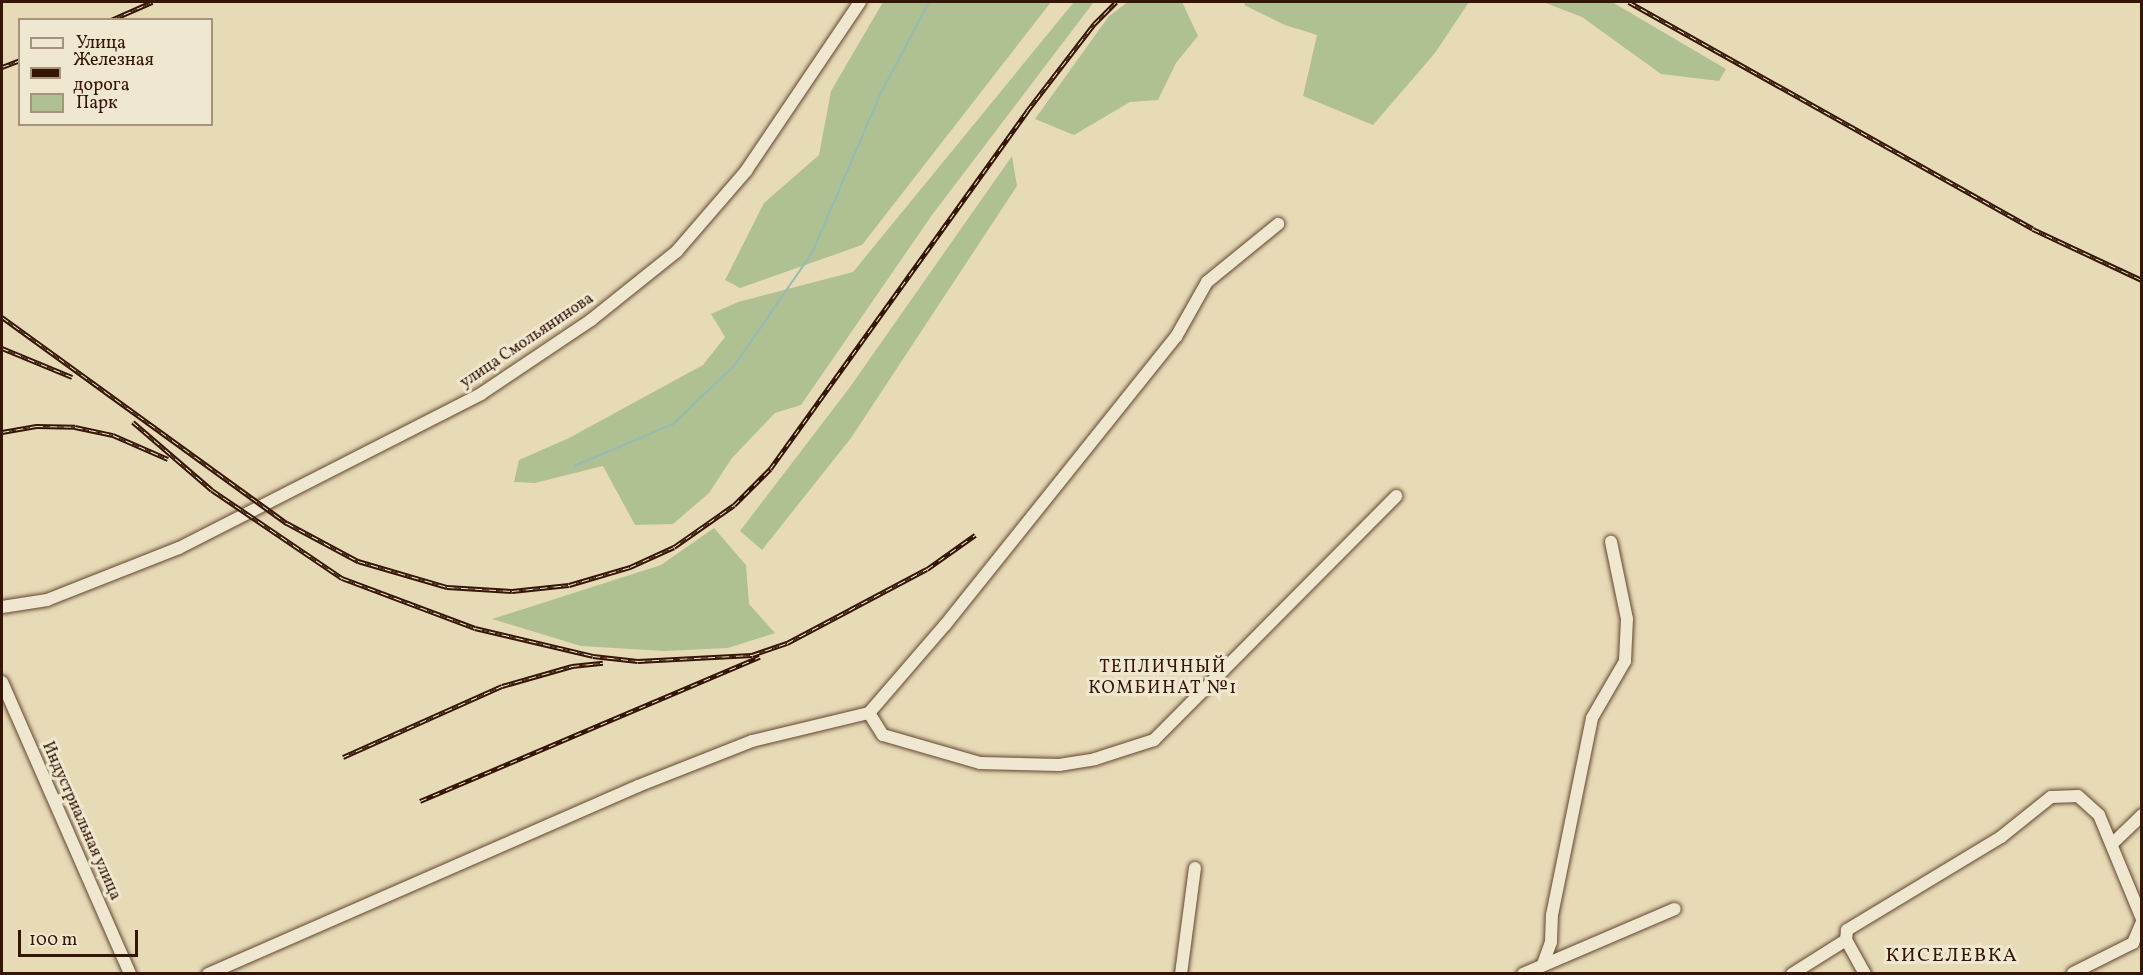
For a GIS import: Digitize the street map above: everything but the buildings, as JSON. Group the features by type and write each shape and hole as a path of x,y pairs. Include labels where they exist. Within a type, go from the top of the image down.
{"street":[{"name":"улица Смольянинова","path":"2,607 47,600 179,548 481,394 591,320 677,251 746,171 860,2"},
{"path":"208,974 680,769 752,741 869,713 945,625 1176,337 1207,282 1278,224"},
{"path":"869,713 884,735 980,763 1059,765 1095,759 1154,740 1396,496"},
{"path":"1543,964 1551,942 1552,915 1592,718 1625,661 1627,619 1611,542"},
{"name":"Индустриальная улица","path":"2,682 130,974"},
{"path":"1865,974 1846,940 1847,930 2001,837 2051,797 2078,796 2088,803 2107,827 2142,921 2133,943 2073,973"},
{"path":"2112,844 2142,815"},
{"path":"1181,974 1195,868"},
{"path":"1523,974 1675,909"},
{"path":"1792,974 1846,940"}],"green space":[{"path":"883,2 1051,2 862,245 740,288 725,280 764,203 819,155 831,91"},
{"path":"1074,2 1093,3 932,215 801,405 775,413 732,458 709,493 673,524 635,525 603,466 535,483 514,482 519,460 569,438 703,365 725,337 711,314 738,302 853,272"},
{"path":"1128,2 1182,2 1198,36 1176,63 1158,100 1130,102 1074,135 1035,119 1109,16"},
{"path":"1246,2 1469,2 1435,53 1373,125 1303,96 1317,35 1285,25 1244,5"},
{"path":"1543,2 1612,2 1726,69 1719,81 1661,74 1582,17"},
{"path":"1012,156 1017,186 851,438 762,550 740,531 850,387"},
{"path":"714,528 746,565 749,604 775,633 728,648 664,651 581,646 492,619 661,565"}],"waterway":[{"path":"574,466 673,424 734,366 812,253 881,93 929,2"}],"railway":[{"path":"116,18 152,2"},
{"path":"2,317 287,523 358,561 447,587 512,591 569,585 630,567 674,547 734,505 770,469 1027,111 1094,24 1116,2"},
{"path":"1629,2 2033,229 2142,280"},
{"path":"2,67 18,61"},
{"path":"2,348 72,377"},
{"path":"133,422 212,490 342,578 475,628 593,656 638,661 752,655 787,643 927,569 975,535"},
{"path":"2,432 36,426 75,427 113,435 168,459"},
{"path":"420,801 760,657"},
{"path":"343,757 502,686 572,666 603,663"}],"district":[{"name":"ТЕПЛИЧНЫЙ КОМБИНАТ №1","path":"1163,679"},
{"name":"КИСЕЛЕВКА","path":"1952,956"}]}
